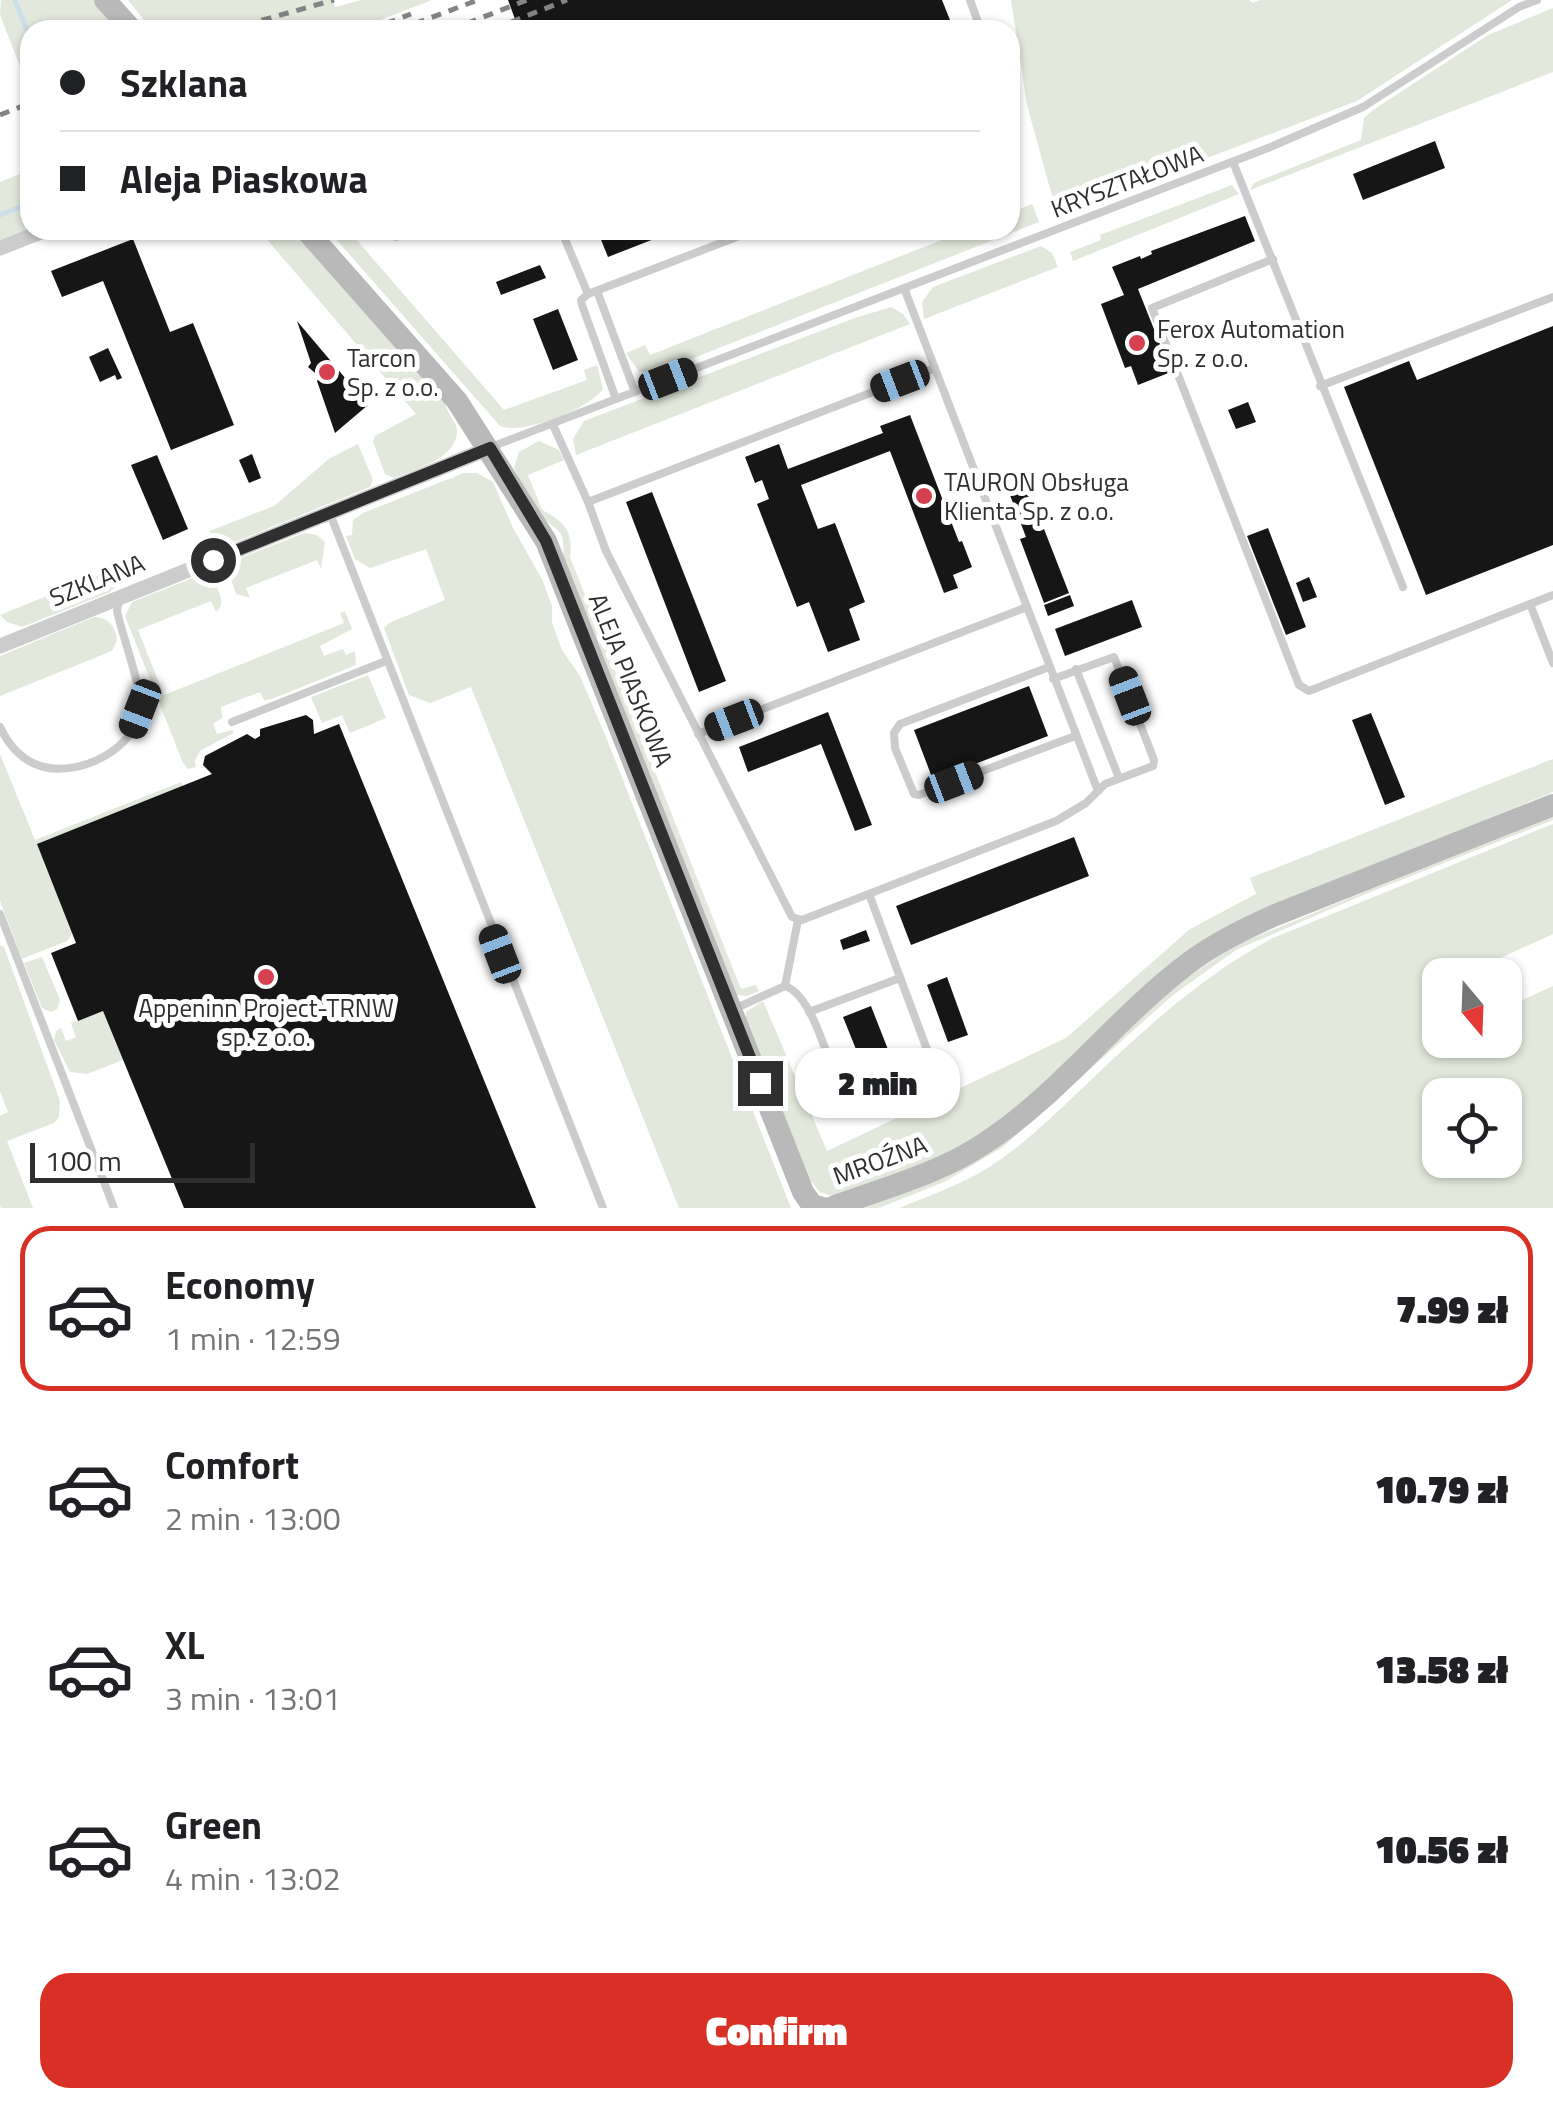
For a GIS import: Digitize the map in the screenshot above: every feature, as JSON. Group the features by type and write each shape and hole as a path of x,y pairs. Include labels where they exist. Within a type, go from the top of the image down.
{"main road":[{"path":"105,0 123,20"},
{"name":"ALEJA PIASKOWA","path":"315,240 457,402 546,541 803,1192 822,1207"},
{"name":"MROŹNA","path":"822,1207 949,1164 984,1144 1017,1120 1186,964 1232,936 1273,916 1553,805"}],"street":[{"name":"SZKLANA","path":"0,646 490,448"}],"lane":[{"name":"KRYSZTAŁOWA","path":"490,448 1233,162 1363,107 1519,7 1537,0"},
{"path":"1233,162 1403,587"},
{"path":"566,240 634,392"},
{"path":"616,399 582,300 592,292 729,240"},
{"path":"1273,259 1152,308 1299,685 1309,691 1553,595"},
{"path":"904,288 1098,792"},
{"path":"1320,386 1553,297"},
{"path":"588,502 935,368"},
{"path":"554,425 606,551 786,909 798,920"},
{"path":"330,511 603,1208"},
{"path":"0,727 20,756 42,766 62,769 87,764 113,751 130,734 140,709 118,611 119,598"},
{"path":"1530,604 1553,663"},
{"path":"698,734 1027,607"},
{"path":"798,920 1056,822 1086,804 1105,784 1155,763 1112,656 1053,678"},
{"path":"232,722 386,661"},
{"path":"1048,667 900,724 894,733 895,748 914,794 919,795 1074,736"},
{"path":"1076,669 1119,778"},
{"path":"731,1010 785,986 792,988 809,1012 847,1109 855,1115 938,1079 868,894"},
{"path":"0,914 114,1208"},
{"path":"785,986 798,920"},
{"path":"809,1012 900,978"}],"shaded area":[{"path":"1,0 96,0 112,20 20,20 20,66 0,15"},
{"path":"128,0 333,0 335,7 362,0 432,0 380,20 144,20"},
{"path":"1011,0 1512,0 1357,101 1055,216 1027,105 1020,59 1020,20 1014,20"},
{"path":"1553,8 1553,72 1250,190 1254,183 1361,140 1364,118 1373,110 1488,35"},
{"path":"20,174 20,232 0,240 0,182"},
{"path":"1232,185 1239,194 1073,261 1070,252 1101,240 1100,235"},
{"path":"1032,204 1039,222 1020,229 1020,209"},
{"path":"268,240 304,240 445,404 456,426 455,442 441,457 394,478 385,474 373,442 375,436 416,414"},
{"path":"337,240 357,240 504,410 587,380 584,370 597,365 603,389 583,405 538,424 500,426"},
{"path":"942,240 993,240 658,372 639,372 626,353 645,345 650,355"},
{"path":"1041,246 1052,253 1058,267 924,319 922,302 933,287"},
{"path":"891,307 910,324 576,455 573,439 584,421"},
{"path":"539,441 559,450 564,460 528,475 542,510 556,518 568,534 570,557 741,989 756,985 759,991 747,996 737,995 563,562 562,536 536,508 514,468 519,452"},
{"path":"358,444 373,480 370,487 230,544 221,544 209,531 274,506 330,458"},
{"path":"464,473 477,473 493,482 542,579 562,650 580,676 608,742 791,1208 679,1208 471,687 430,703 409,695 384,628 445,600 426,549 370,568 355,559 346,536 352,535 353,520 363,513"},
{"path":"304,533 317,535 325,542 321,569 317,560 246,588 250,598 236,594 228,571 233,561"},
{"path":"121,566 121,582 110,592 22,627 0,615"},
{"path":"203,574 214,580 219,593 221,605 216,612 211,601 138,630 164,695 344,623 340,613 345,611 352,629 320,646 324,656 343,649 346,655 355,651 356,665 272,699 264,700 260,692 221,707 222,718 213,724 217,734 232,730 234,733 201,750 196,767 188,769 125,616 132,602"},
{"path":"94,617 113,627 117,640 112,651 0,696 0,656"},
{"path":"368,675 386,718 350,733 342,715 322,723 311,697"},
{"path":"0,754 35,840 181,782 183,786 67,941 22,959 0,901"},
{"path":"1553,759 1553,792 1272,908 981,1134 950,1153 835,1197 820,1192 809,1179 746,1021 746,1012 763,1001 827,1151 1066,1038 1190,929 1256,894 1250,878"},
{"path":"1553,814 1553,820 1236,950 1173,995 1003,1147 944,1182 879,1208 865,1208 932,1181 1185,979 1236,945"},
{"path":"1553,824 1553,934 1500,958 1422,958 1422,1058 1522,1058 1522,1000 1553,986 1553,1208 899,1208 962,1182 998,1161 1178,1002 1273,938"},
{"path":"0,945 4,947 60,1101 59,1117 54,1123 7,1141 33,1208 0,1205 0,1116 8,1112 0,1091"},
{"path":"42,957 60,1000 51,1012 42,1008 24,963"},
{"path":"103,1011 123,1060 87,1074 70,1072 54,1040 56,1031 61,1028 66,1041 76,1037 71,1023"}],"building":[{"path":"508,0 942,0 950,20 515,20"},
{"path":"1435,141 1445,168 1363,200 1353,174"},
{"path":"1245,216 1255,241 1138,289 1171,372 1138,385 1131,366 1125,368 1101,304 1124,295 1112,267"},
{"path":"133,240 170,332 193,323 234,425 171,450 103,281 62,297 51,271"},
{"path":"601,240 651,240 608,257"},
{"path":"540,265 546,278 501,295 496,282"},
{"path":"558,309 578,360 553,370 533,319"},
{"name":"Tarcon Sp. z o.o.","path":"297,321 368,405 335,433 317,381 320,377 308,367 311,363"},
{"path":"1553,326 1553,545 1426,595 1344,387 1409,361 1417,380"},
{"path":"108,348 122,378 117,380 115,375 100,382 89,357"},
{"path":"1248,402 1256,422 1236,429 1228,410"},
{"path":"910,415 972,567 953,575 958,588 944,593 890,451 801,485 818,529 835,523 865,602 849,609 860,640 828,652 809,602 797,607 757,504 769,499 762,480 755,483 745,457 779,444 788,469 883,433 880,426"},
{"path":"252,454 261,478 249,483 239,460"},
{"path":"157,455 188,529 163,540 131,465"},
{"path":"1031,482 1035,494 1027,497 1069,593 1044,603 1020,539 1026,537 1008,490"},
{"path":"652,492 726,681 699,692 626,502"},
{"path":"1268,528 1306,627 1286,635 1247,536"},
{"path":"1309,577 1317,597 1303,602 1296,583"},
{"path":"1070,595 1074,606 1048,616 1044,605"},
{"path":"1132,600 1142,627 1065,656 1055,629"},
{"path":"1029,686 1048,736 933,780 914,730"},
{"path":"828,712 872,825 855,831 821,744 748,772 739,747"},
{"path":"1371,713 1405,797 1385,805 1352,720"},
{"name":"Appeninn Project-TRNW sp. z o.o.","path":"306,715 313,720 314,734 339,724 536,1208 184,1208 103,1011 78,1021 51,953 76,943 37,844 212,774 203,765 205,756 247,734 255,739 260,736 260,729"},
{"path":"1074,837 1089,876 911,945 896,906"},
{"path":"866,930 870,941 843,950 840,940"},
{"path":"947,977 968,1035 948,1042 927,985"},
{"path":"871,1006 903,1088 876,1099 843,1017"}],"waterway":[{"path":"15,1 23,20"},
{"path":"0,215 20,207"}],"railway":[{"path":"263,20 334,0"},
{"path":"425,20 478,0"},
{"path":"476,20 527,0"},
{"path":"516,20 567,0"},
{"path":"395,20 411,14"},
{"path":"0,115 20,107"}],"place":[{"name":"Ferox Automation Sp. z o.o.","path":"1137,343"},
{"name":"Tarcon Sp. z o.o.","path":"327,372"},
{"name":"TAURON Obsługa Klienta Sp. z o.o.","path":"924,496"},
{"name":"Appeninn Project-TRNW sp. z o.o.","path":"266,977"}],"route":[{"path":"213,560 490,448 546,541 760,1083"}]}
